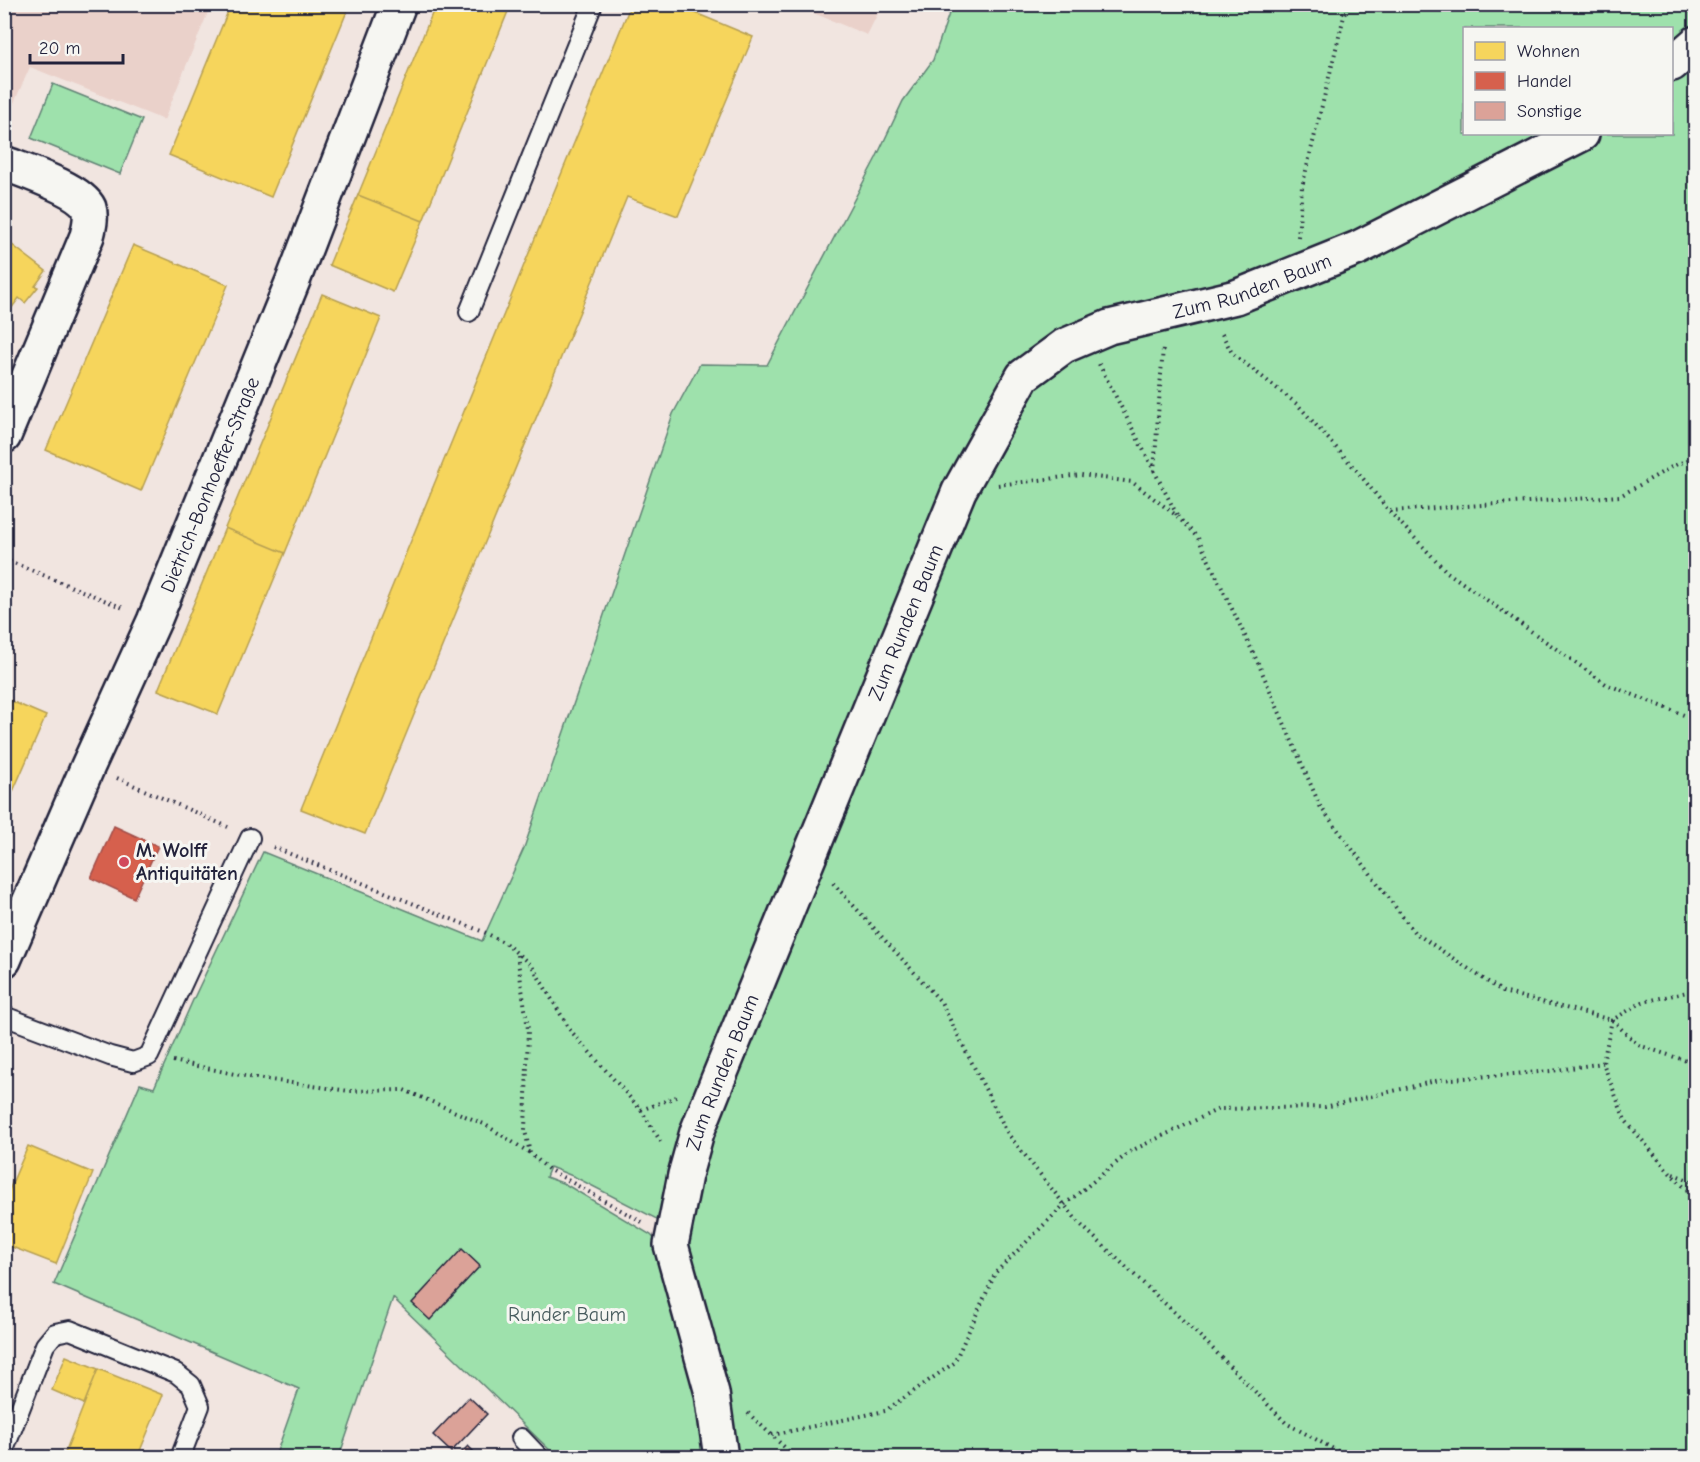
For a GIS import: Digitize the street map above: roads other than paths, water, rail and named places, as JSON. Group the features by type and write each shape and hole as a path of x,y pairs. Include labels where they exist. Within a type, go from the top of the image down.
{"street":[{"name":"Dietrich-Bonhoeffer-Straße","path":"4,960 154,621 294,278 399,4"},
{"path":"1673,62 1695,43"},
{"name":"Zum Runden Baum","path":"721,1458 712,1394 672,1245 685,1175 713,1092 959,491 1023,376 1064,346 1109,327 1236,297 1358,248 1580,135"},
{"path":"4,163 65,188 83,200 89,209 90,222 87,236 4,436"}],"lane":[{"path":"469,312 593,4"},
{"path":"4,1016 110,1056 133,1062 149,1056 250,838"},
{"path":"4,1450 45,1346 55,1333 70,1330 176,1373 191,1385 200,1406 180,1458"},
{"path":"521,1438 540,1458"}],"place":[{"name":"M. Wolff Antiquitäten","path":"124,862"}],"park label":[{"name":"Runder Baum","path":"567,1314"}]}
